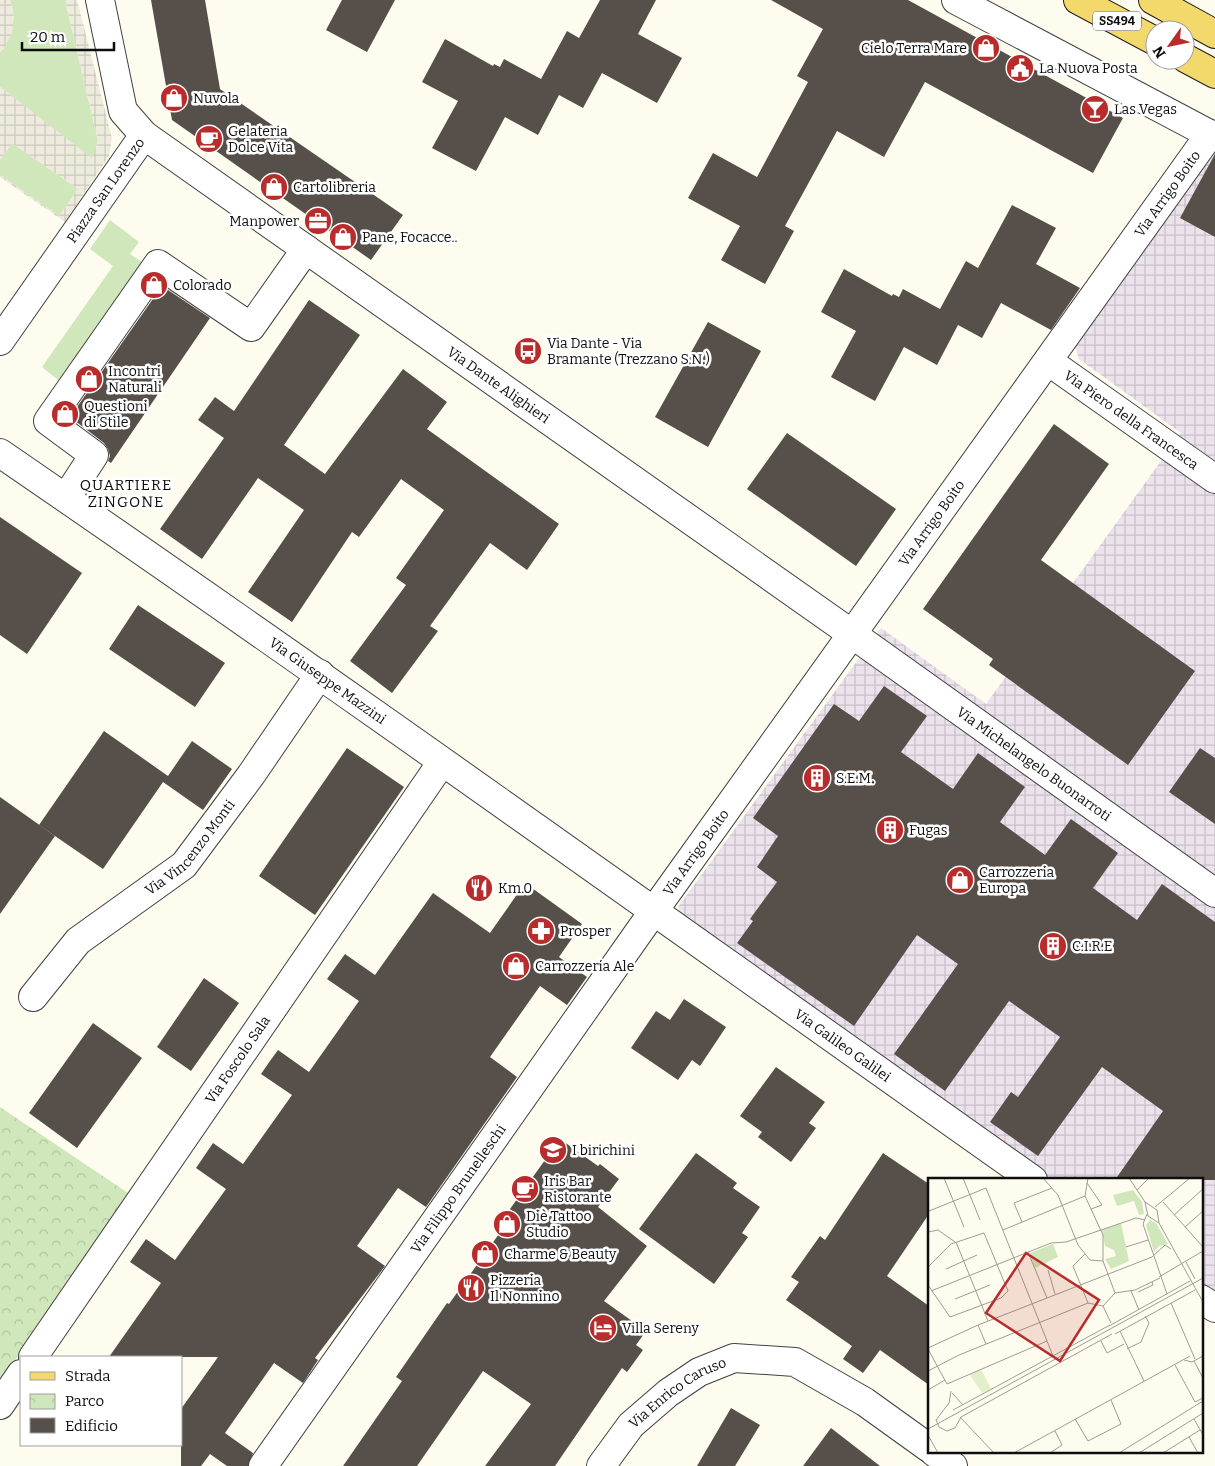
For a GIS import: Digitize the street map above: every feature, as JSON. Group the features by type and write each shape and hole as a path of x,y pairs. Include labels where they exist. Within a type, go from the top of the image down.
{"main road":[{"name":"SS494","path":"1078,0 1145,37"},
{"name":"SS494","path":"1153,0 1215,34"},
{"path":"1195,63 1215,74"}],"street":[{"name":"Piazza San Lorenzo","path":"0,341 144,135 123,111 100,0"},
{"path":"956,0 1213,136"},
{"name":"Via Dante Alighieri","path":"144,135 852,634"},
{"name":"Via Arrigo Boito","path":"653,912 1048,361 1213,136"},
{"path":"66,498 94,455 48,421 158,264 250,327 306,249"},
{"name":"Via Piero della Francesca","path":"1048,361 1215,479"},
{"name":"Via Giuseppe Mazzini","path":"0,453 320,674 653,912"},
{"name":"Via Michelangelo Buonarroti","path":"852,634 1215,893"},
{"name":"Via Vincenzo Monti","path":"33,996 78,941 184,865 251,775 320,674"},
{"name":"Via Foscolo Sala","path":"34,1356 442,762"},
{"name":"Via Galileo Galilei","path":"653,912 1030,1178"},
{"name":"Via Filippo Brunelleschi","path":"263,1466 653,912"},
{"path":"1202,1300 1215,1308"},
{"name":"Via Enrico Caruso","path":"601,1466 631,1425 668,1393 699,1372 734,1358 795,1362 865,1402 928,1447"},
{"path":"0,1405 20,1375"},
{"path":"937,1454 953,1466"}],"shaded area":[{"path":"0,0 10,0 14,16 12,33 0,52"},
{"path":"65,0 77,0 112,138 109,156 65,222 0,177 0,175 59,216 78,189 12,143 0,160 0,87 92,158 98,141"},
{"path":"1215,153 1215,1293 1202,1285 1202,1178 1050,1178 681,915 678,907 881,628 986,704 1181,433 1079,359 1075,346"}],"green space":[{"path":"10,0 65,0 98,141 92,159 0,87 0,52 4,48 14,16"},
{"path":"12,143 78,189 59,216 0,175 0,160"},
{"path":"110,220 139,242 130,254 145,264 62,383 42,367 113,266 90,249"},
{"path":"0,1107 128,1193 0,1383"}],"building":[{"path":"151,0 205,0 220,89 403,215 371,260 172,120"},
{"path":"342,0 395,0 367,52 326,30"},
{"path":"600,0 656,0 638,34 682,58 657,103 602,73 583,108 559,95 538,135 505,117 476,171 432,148 458,101 422,82 445,39 493,66 494,64 500,67 504,59 541,79 567,31 579,38"},
{"path":"771,0 908,0 1123,118 1093,173 925,82 884,157 837,131 785,226 794,231 765,284 721,260 740,226 688,198 713,153 757,177 808,82 797,76 823,29"},
{"path":"1215,154 1215,237 1180,218"},
{"path":"1012,205 1056,228 1036,264 1080,288 1051,330 1001,303 982,338 958,325 937,365 904,347 875,401 831,377 856,331 821,312 844,269 892,296 893,294 899,297 903,289 940,309 966,261 978,268"},
{"path":"162,286 210,318 111,463 108,461 110,456 104,443 70,417"},
{"path":"309,300 360,335 284,445 325,474 403,369 447,402 427,429 559,524 527,570 490,543 430,626 438,631 392,693 350,661 406,585 396,578 444,510 401,479 359,537 352,532 292,622 248,592 304,510 258,478 202,559 160,529 224,438 198,420 215,397 234,411"},
{"path":"708,322 761,351 708,447 655,417"},
{"path":"1054,424 1109,464 1041,560 1195,671 1128,765 989,665 993,659 923,609"},
{"path":"787,433 896,509 856,566 747,489"},
{"path":"0,517 82,573 27,654 0,635"},
{"path":"138,605 225,663 195,707 109,649"},
{"path":"884,686 927,716 901,752 953,789 978,753 1025,787 1000,822 1045,855 1071,819 1118,853 1093,888 1137,920 1162,884 1215,922 1215,1180 1202,1180 1202,1178 1116,1178 1163,1111 1102,1067 1038,1156 990,1122 1011,1092 1018,1097 1060,1037 1009,1001 945,1091 894,1054 958,964 917,935 854,1026 737,943 753,921 750,919 777,882 757,867 778,836 753,818 834,704 859,721"},
{"path":"104,731 168,776 192,741 232,769 203,810 163,782 103,869 39,825"},
{"path":"347,748 404,787 315,915 259,876"},
{"path":"1200,748 1215,758 1215,824 1169,792"},
{"path":"0,797 55,836 0,914"},
{"path":"525,883 582,924 559,957 587,977 567,1005 540,986 490,1057 517,1077 426,1207 398,1188 357,1246 385,1266 315,1358 318,1360 303,1383 274,1363 225,1433 253,1453 248,1466 227,1466 210,1454 201,1466 181,1466 182,1408 218,1357 110,1356 161,1283 130,1262 146,1239 175,1260 226,1189 196,1168 213,1143 243,1164 292,1095 261,1074 270,1061 278,1050 309,1072 359,1001 327,979 345,954 375,975 433,893 490,933"},
{"path":"204,978 239,1003 191,1071 157,1047"},
{"path":"684,999 726,1027 700,1066 692,1060 678,1080 631,1048 656,1011 670,1020"},
{"path":"93,1023 142,1058 77,1148 29,1113"},
{"path":"776,1067 825,1102 809,1123 816,1128 791,1162 758,1137 762,1132 740,1116"},
{"path":"560,1139 598,1166 600,1164 619,1179 598,1207 647,1246 604,1301 646,1331 636,1345 643,1350 627,1372 622,1368 555,1466 485,1466 531,1404 483,1371 417,1466 343,1466 402,1381 396,1377 447,1303 449,1304 514,1213 510,1209"},
{"path":"696,1153 737,1183 733,1188 760,1207 742,1233 748,1237 714,1284 639,1229"},
{"path":"883,1153 928,1183 928,1215 887,1276 928,1305 928,1384 880,1350 863,1373 843,1359 852,1346 786,1300 799,1282 791,1277 820,1236 825,1240"},
{"path":"731,1408 760,1425 735,1466 697,1466"},
{"path":"831,1428 880,1466 803,1466"}],"place":[{"name":"Cielo Terra Mare","path":"986,48"},
{"name":"La Nuova Posta","path":"1020,68"},
{"name":"Nuvola","path":"174,98"},
{"name":"Las Vegas","path":"1095,109"},
{"name":"Gelateria Dolce Vita","path":"209,139"},
{"name":"Cartolibreria","path":"274,187"},
{"name":"Manpower","path":"318,221"},
{"name":"Pane, Focacce..","path":"343,237"},
{"name":"Colorado","path":"154,285"},
{"name":"Via Dante - Via Bramante (Trezzano S.N.)","path":"528,351"},
{"name":"Incontri Naturali","path":"89,379"},
{"name":"Questioni di Stile","path":"65,414"},
{"name":"S.E.M.","path":"817,778"},
{"name":"Fugas","path":"890,830"},
{"name":"Carrozzeria Europa","path":"960,880"},
{"name":"Km.0","path":"479,888"},
{"name":"Prosper","path":"541,931"},
{"name":"C.I.R.E","path":"1053,946"},
{"name":"Carrozzeria Ale","path":"516,966"},
{"name":"I birichini","path":"553,1150"},
{"name":"Iris Bar Ristorante","path":"525,1189"},
{"name":"Diè Tattoo Studio","path":"507,1224"},
{"name":"Charme & Beauty","path":"485,1254"},
{"name":"Pizzeria Il Nonnino","path":"471,1288"},
{"name":"Villa Sereny","path":"603,1328"}],"district":[{"name":"QUARTIERE ZINGONE","path":"126,494"}]}
